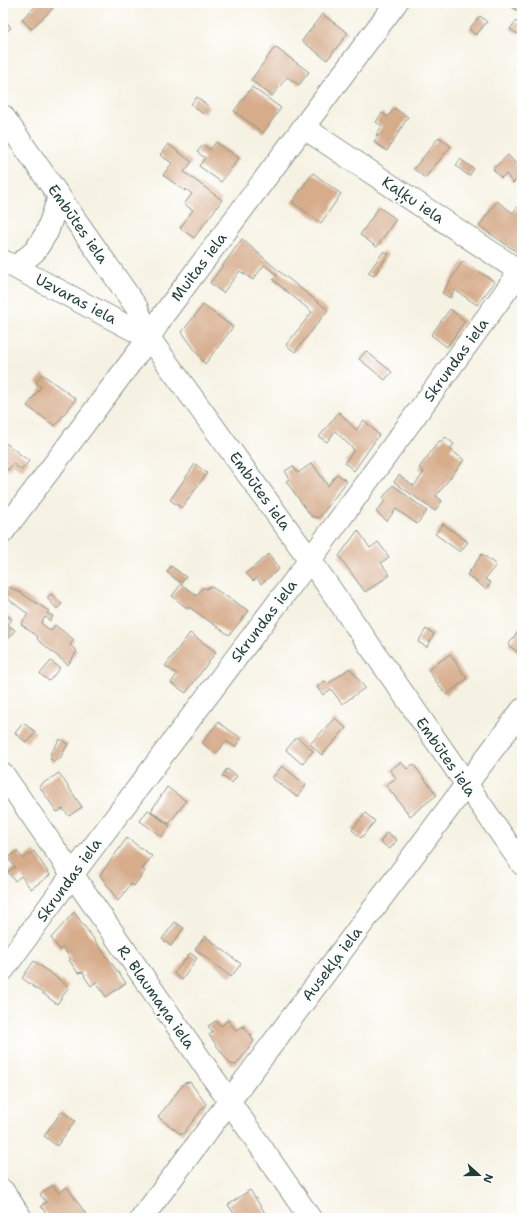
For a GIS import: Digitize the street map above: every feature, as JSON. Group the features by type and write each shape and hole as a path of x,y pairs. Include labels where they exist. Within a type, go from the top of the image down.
{"street":[{"name":"Muitas iela","path":"3,532 149,338 164,314 396,3"},
{"name":"Embūtes iela","path":"3,116 137,308 149,338 310,560 522,864"},
{"name":"Kaļķu iela","path":"303,127 521,271"},
{"path":"9,264 35,251 47,232 59,197"},
{"name":"Uzvaras iela","path":"9,264 149,338"},
{"name":"Skrundas iela","path":"3,970 72,875 310,560 521,271"},
{"name":"Ausekļa iela","path":"142,1218 522,710"},
{"name":"R. Blaumaņa iela","path":"3,774 229,1103 310,1218"},
{"path":"3,1191 21,1218"}],"building":[{"path":"39,3 52,3 55,6 31,29 22,19"},
{"path":"506,3 522,3 522,14 509,5"},
{"path":"322,14 348,33 327,60 302,41"},
{"path":"480,16 487,22 476,35 469,29"},
{"path":"3,17 11,28 3,34"},
{"path":"516,21 522,26 518,34 510,29"},
{"path":"275,47 309,72 299,85 287,77 272,96 251,80"},
{"path":"252,87 281,108 263,133 234,111"},
{"path":"197,97 209,107 203,114 191,104"},
{"path":"394,108 408,117 387,151 374,142 378,136 376,135 382,126 376,122 382,113 388,117"},
{"path":"439,137 451,146 425,178 414,169"},
{"path":"216,142 239,158 221,182 199,166 205,158 197,152 203,145 210,150"},
{"path":"168,144 192,162 184,172 222,200 194,238 180,228 193,210 184,204 192,194 186,189 185,191 163,175 172,163 160,155"},
{"path":"508,155 522,171 522,175 513,183 506,174 501,178 493,169"},
{"path":"460,159 474,169 469,176 456,166"},
{"path":"313,173 341,194 321,223 292,202"},
{"path":"497,201 513,213 519,204 522,207 522,245 517,252 479,226"},
{"path":"379,207 396,219 377,247 360,235"},
{"path":"242,239 280,272 328,310 295,352 286,345 312,312 273,280 277,275 264,265 253,280 240,271 223,293 210,283"},
{"path":"384,251 389,254 374,276 368,273"},
{"path":"463,261 495,282 477,305 455,290 450,298 442,293"},
{"path":"203,305 233,327 205,364 182,332"},
{"path":"450,309 465,321 447,347 431,335"},
{"path":"366,351 392,372 385,380 359,359"},
{"path":"42,374 76,399 55,426 27,406 41,387 36,383"},
{"path":"339,412 356,430 364,420 379,435 354,471 345,463 354,450 335,431 327,442 319,437"},
{"path":"445,437 454,444 450,449 464,460 436,496 442,501 435,511 394,482 399,475 414,486 424,472 419,468 439,441 441,442"},
{"path":"3,441 29,461 22,470 13,464 8,470 3,466 3,460 5,458 3,456"},
{"path":"312,463 328,486 337,474 347,481 319,518 311,516 286,481 290,479 285,471 293,466 298,473"},
{"path":"195,464 207,473 182,508 170,500"},
{"path":"393,485 427,511 417,524 396,509 387,521 376,512 385,501 382,499"},
{"path":"443,524 468,542 460,552 435,534"},
{"path":"358,530 370,548 378,542 389,557 381,563 390,575 365,592 339,556"},
{"path":"269,554 279,569 261,584 257,578 253,581 246,573"},
{"path":"482,554 496,565 485,579 491,583 486,589 467,575"},
{"path":"171,566 186,577 181,583 167,572"},
{"path":"181,584 197,596 203,587 207,589 210,586 249,611 229,635 189,607 188,609 172,596"},
{"path":"9,587 49,611 47,613 53,616 50,621 45,617 41,623 51,631 55,625 74,640 70,645 77,651 68,665 37,639 38,637 21,624 28,614 3,595"},
{"path":"51,594 62,604 57,609 47,598"},
{"path":"3,613 12,619 8,625 15,630 9,638 3,633"},
{"path":"522,626 522,655 508,645"},
{"path":"426,629 434,634 427,647 418,642"},
{"path":"190,633 216,652 186,693 171,683 177,674 165,666"},
{"path":"450,654 467,679 446,695 428,670"},
{"path":"51,661 60,668 49,681 40,674"},
{"path":"350,668 365,688 342,704 331,689 323,695 317,687 325,681 328,684"},
{"path":"335,718 346,728 322,755 310,744"},
{"path":"218,722 241,738 235,747 226,741 216,754 202,743"},
{"path":"23,723 36,732 27,743 15,733"},
{"path":"297,737 313,751 302,764 286,750"},
{"path":"60,739 68,744 59,760 57,758 54,762 50,759 52,755 50,754"},
{"path":"401,762 407,769 413,764 437,795 410,816 386,785 396,778 390,770"},
{"path":"282,766 306,785 297,797 272,778"},
{"path":"227,769 237,776 232,783 222,776"},
{"path":"59,773 82,807 69,816 63,809 57,812 39,786"},
{"path":"167,787 186,801 169,824 151,811"},
{"path":"148,810 170,826 162,837 140,821"},
{"path":"365,813 375,821 361,838 352,830"},
{"path":"387,832 397,840 390,849 380,842"},
{"path":"127,838 152,856 142,869 145,871 134,886 131,884 118,901 100,875"},
{"path":"17,851 23,859 34,851 50,875 31,889 21,876 15,881 8,872 15,867 8,858"},
{"path":"74,912 126,983 106,997 96,982 91,986 83,972 78,973 69,960 71,959 63,947 60,950 51,938"},
{"path":"175,922 184,928 171,946 162,939"},
{"path":"205,936 241,964 231,977 195,949"},
{"path":"190,953 197,958 182,980 174,974"},
{"path":"34,961 69,987 57,1004 22,978"},
{"path":"228,1020 236,1031 243,1026 250,1035 252,1035 251,1037 254,1041 236,1065 230,1064 209,1035 213,1032 208,1026 216,1021 221,1026"},
{"path":"190,1082 206,1104 182,1135 158,1117 184,1083"},
{"path":"62,1111 75,1121 57,1146 44,1136"},
{"path":"53,1185 59,1193 67,1187 86,1214 80,1218 49,1218 41,1206 46,1202 40,1194"},
{"path":"250,1190 267,1216 263,1218 237,1218 228,1205"}]}
